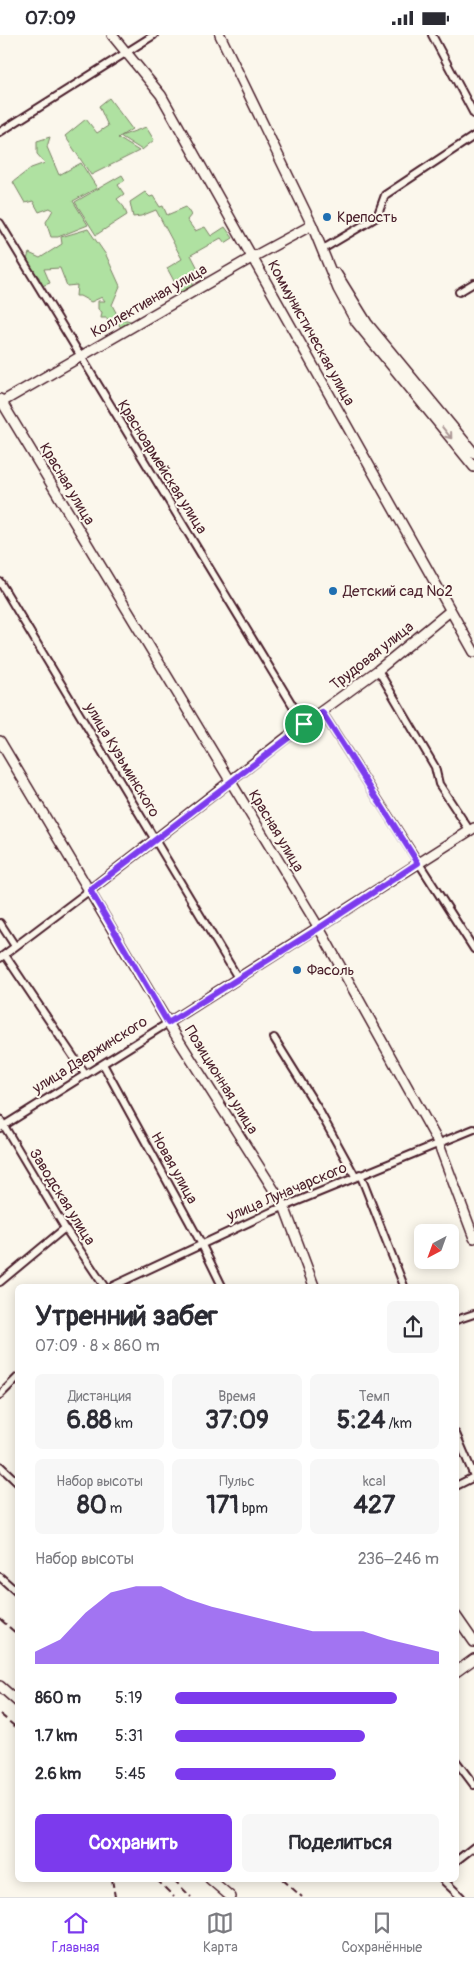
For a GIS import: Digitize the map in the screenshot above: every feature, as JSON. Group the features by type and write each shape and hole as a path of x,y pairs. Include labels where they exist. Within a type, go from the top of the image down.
{"street":[{"name":"Коммунистическая улица","path":"112,35 161,95 474,652"},
{"path":"0,132 154,35"},
{"path":"220,35 312,225 338,289 356,322 474,467"},
{"path":"432,35 474,114"},
{"path":"323,249 377,217 385,195 474,136"},
{"name":"Красноармейская улица","path":"0,223 304,724"},
{"name":"Коллективная улица","path":"1,401 312,225"},
{"path":"323,249 367,323 474,453"},
{"path":"459,292 474,283"},
{"name":"Красная улица","path":"1,401 319,928 438,1142 474,1238"},
{"name":"улица Кузьминского","path":"0,582 238,978"},
{"name":"Трудовая улица","path":"2,956 304,724 378,670 450,611"},
{"path":"378,670 435,767 440,784 472,829"},
{"path":"322,712 474,949"},
{"name":"Позиционная улица","path":"0,741 168,1023 284,1206 313,1284"},
{"name":"улица Дзержинского","path":"1,1124 103,1064 472,829"},
{"path":"0,923 14,946"},
{"path":"2,956 85,1075"},
{"path":"274,1038 358,1175 403,1284"},
{"name":"Новая улица","path":"103,1064 201,1243 221,1284"},
{"name":"Заводская улица","path":"1,1124 65,1228 103,1284"},
{"name":"улица Луначарского","path":"117,1284 201,1243 284,1206 474,1129"},
{"path":"0,1283 65,1228"},
{"path":"459,1319 474,1314"},
{"path":"0,1395 15,1380"},
{"path":"459,1441 474,1477 459,1485"},
{"path":"0,1466 15,1480"},
{"path":"0,1577 15,1590"},
{"path":"459,1620 474,1642"},
{"path":"459,1670 474,1659"},
{"path":"0,1686 15,1699"},
{"path":"459,1765 474,1785"},
{"path":"459,1859 474,1847"},
{"path":"214,1882 231,1897"},
{"path":"445,1882 461,1897"}],"green space":[{"path":"109,98 132,129 121,136 146,127 154,140 142,150 120,136 118,138 139,151 91,175 65,136 86,119 97,133 108,126 99,106"},
{"path":"50,137 47,147 59,175 81,163 97,188 73,201 88,225 58,237 51,237 46,222 53,210 50,208 39,212 33,201 25,203 13,182 31,168 45,163 37,154 37,141"},
{"path":"122,175 125,180 118,185 124,194 117,199 124,207 127,215 96,235 75,202"},
{"path":"145,192 150,197 153,196 160,207 163,206 167,215 186,207 191,215 187,220 195,231 205,227 211,236 225,227 233,238 225,243 221,238 191,255 202,276 192,283 193,288 181,294 167,268 182,259 156,210 133,217 130,202"},
{"path":"88,229 106,255 120,286 112,305 119,318 134,322 122,329 117,322 109,330 107,318 101,318 102,312 98,309 98,301 105,301 102,297 91,302 76,296 77,285 67,286 60,268 44,269 50,283 42,286 39,277 26,263 29,253 40,258 62,244 61,237"}],"railway":[{"path":"0,1619 15,1632"},
{"path":"0,1714 15,1726"},
{"path":"112,1882 115,1897"},
{"path":"159,1882 174,1897"},
{"path":"176,1882 191,1897"},
{"path":"285,1882 302,1897"}],"place":[{"name":"Крепость","path":"327,217"},
{"name":"Детский сад №2","path":"333,591"},
{"name":"Фасоль","path":"297,970"}],"route":[{"path":"322,712 418,863 168,1023 90,890 304,724 322,712"}]}
